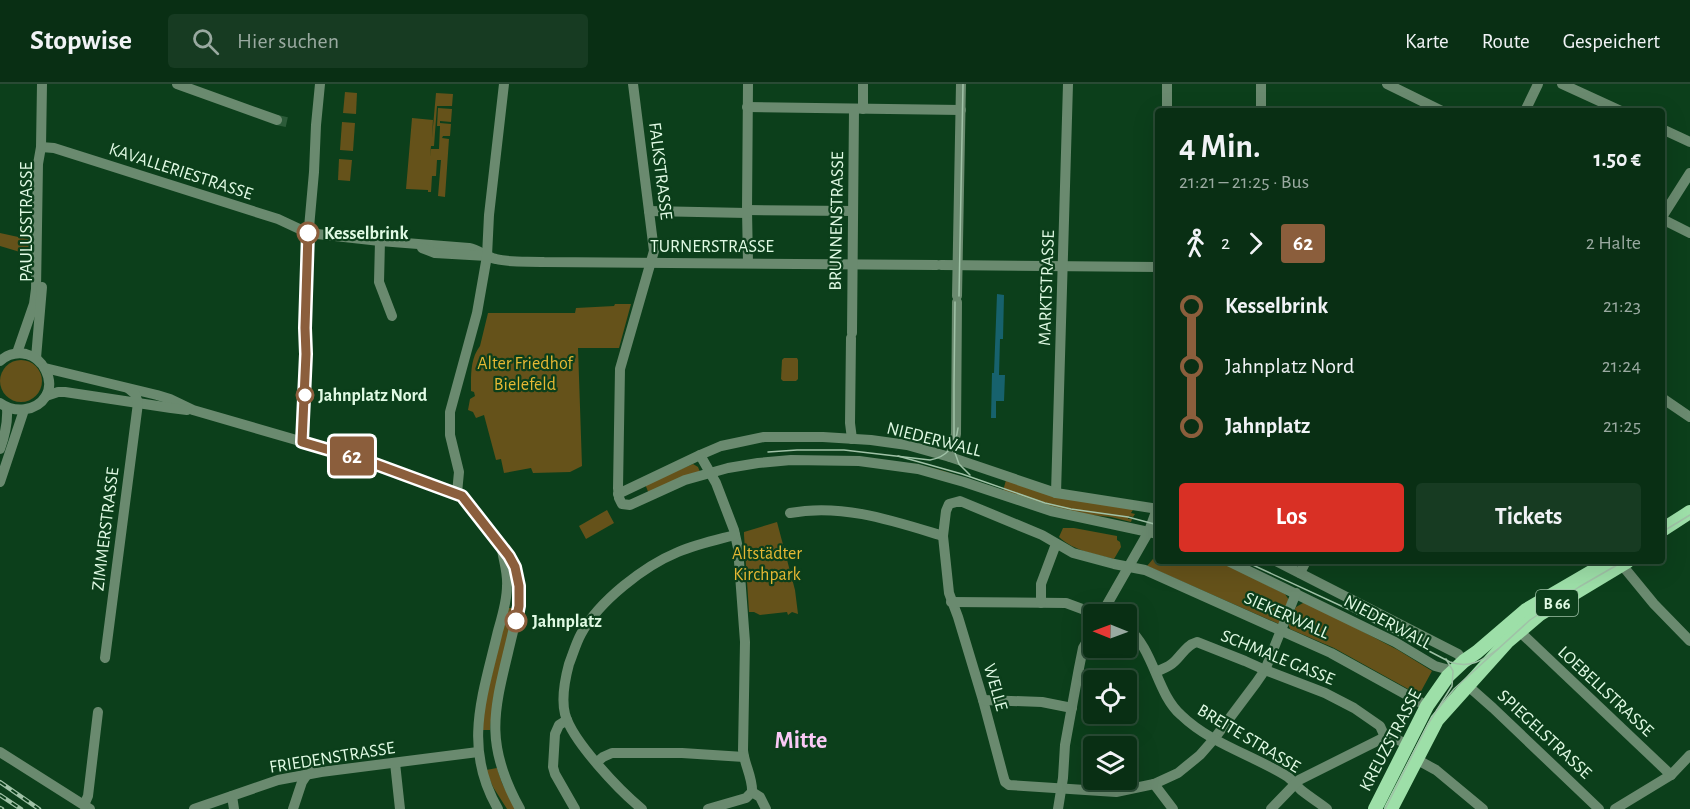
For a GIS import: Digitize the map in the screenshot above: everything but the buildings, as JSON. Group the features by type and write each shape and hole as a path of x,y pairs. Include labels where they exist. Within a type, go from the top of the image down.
{"main road":[{"path":"1665,528 1690,512"},
{"path":"1665,538 1690,524"},
{"name":"B 66","path":"1463,668 1486,644 1526,610 1589,566 1604,564"},
{"name":"B 66","path":"1438,689 1453,671 1463,668 1482,671 1519,631 1617,564"},
{"path":"1453,671 1463,668"},
{"name":"KREUZSTRASSE","path":"1391,809 1463,668"},
{"name":"KREUZSTRASSE","path":"1375,809 1407,744 1438,689"}],"street":[{"name":"PAULUSSTRASSE","path":"36,358 44,164 41,147 42,84"},
{"path":"177,84 277,120"},
{"path":"302,442 308,233 320,84"},
{"path":"457,493 459,472 450,435 450,412 477,313 487,256 489,215 504,84"},
{"name":"FALKSTRASSE","path":"619,497 620,369 654,251 633,84"},
{"path":"748,84 748,263"},
{"name":"BRUNNENSTRASSE","path":"852,439 850,423 853,109 863,84"},
{"path":"950,457 956,434 961,84"},
{"name":"MARKTSTRASSE","path":"1056,493 1068,84"},
{"path":"1167,84 1167,108"},
{"path":"1261,84 1262,108"},
{"path":"1387,84 1436,108"},
{"path":"1526,108 1538,84"},
{"path":"1562,84 1614,108"},
{"path":"747,107 961,110"},
{"path":"1665,130 1690,142"},
{"name":"KAVALLERIESTRASSE","path":"41,147 54,148 278,219 308,233"},
{"path":"1665,213 1690,173"},
{"path":"649,211 853,211"},
{"path":"1665,220 1690,233"},
{"path":"308,233 469,248 479,250 487,256"},
{"path":"380,241 379,282 393,316"},
{"name":"TURNERSTRASSE","path":"487,256 497,260 518,261 1155,267"},
{"name":"PAULUSSTRASSE","path":"6,355 39,297"},
{"path":"6,355 30,355 36,358 45,368 48,376 46,396"},
{"path":"45,368 170,399 193,410"},
{"path":"98,397 93,393 93,387 101,381"},
{"path":"126,387 135,394 138,403"},
{"path":"0,449 7,424 3,406 24,410 46,396 65,392 193,410 361,459 457,493 465,499 509,556 515,567 519,586 519,606 496,704 494,729 501,769 520,809"},
{"path":"1665,400 1690,417"},
{"name":"ZIMMERSTRASSE","path":"105,658 138,403"},
{"path":"0,482 24,410"},
{"name":"NIEDERWALL","path":"1153,533 1051,511 925,471 896,465 842,460 791,460 746,464 685,480 630,505 622,504 619,497 700,455 722,446 764,437 852,439 907,446 950,457 1056,493 1155,508"},
{"path":"700,455 710,472 738,548 745,670 744,757 752,786 752,792 746,798 708,809"},
{"name":"WELLE","path":"1056,544 1042,535 960,501 953,502 947,507 943,536 949,593 983,700 1005,782 1011,785 1062,788"},
{"path":"790,513 816,509 838,510 890,520 943,536"},
{"path":"1109,604 1129,567 1153,533"},
{"path":"642,809 620,790 582,744 567,720 564,708 564,689 572,655 582,632 602,607 642,572 670,555 735,535"},
{"path":"1041,603 1041,584 1056,544 1088,558 1129,567"},
{"path":"498,809 484,778 478,752 478,736 480,711 507,587 502,548"},
{"name":"NIEDERWALL","path":"1234,564 1395,642 1434,666 1453,671"},
{"name":"NIEDERWALL","path":"1282,564 1463,668"},
{"path":"1300,573 1304,564"},
{"path":"1622,564 1654,604 1690,641"},
{"name":"SIEKERWALL","path":"1129,567 1145,570 1281,630 1340,658 1427,706"},
{"path":"1062,788 1116,792 1154,784 1188,766 1214,739 1264,670 1296,594"},
{"path":"951,602 1066,603 1083,609"},
{"name":"LOEBELLSTRASSE","path":"1519,631 1671,775"},
{"name":"BREITE STRASSE","path":"1137,636 1143,644 1170,701 1180,715 1206,735 1287,777 1327,809"},
{"name":"SCHMALE GASSE","path":"1156,672 1173,663 1193,642 1346,703 1380,726 1385,737"},
{"path":"1058,809 1062,788 1064,751 1083,648"},
{"name":"NIEDERWALL","path":"1434,666 1440,676 1438,689"},
{"name":"SPIEGELSTRASSE","path":"1463,668 1493,708 1599,809"},
{"path":"983,700 1042,702 1072,708"},
{"path":"0,752 87,807 98,712"},
{"path":"567,720 559,725 555,734 553,767 575,809"},
{"path":"1271,809 1295,783 1385,737 1391,736 1407,744"},
{"name":"FRIEDENSTRASSE","path":"194,809 274,782 307,774 478,752"},
{"path":"597,762 612,753 682,753 744,757"},
{"path":"1615,809 1671,775 1690,755"},
{"path":"293,809 302,782 314,758"},
{"path":"1416,759 1436,770 1483,809"},
{"path":"395,763 400,809"},
{"path":"1154,784 1173,809"},
{"path":"752,792 760,798 766,809"},
{"path":"232,796 234,809"}],"green space":[{"path":"345,92 357,93 356,114 343,113"},
{"path":"436,93 453,94 452,106 437,106 434,146 431,146 430,157 431,149 439,149 438,108 452,109 451,122 440,121 440,123 451,124 450,136 442,138 449,139 445,197 438,196 441,160 437,160 436,176 432,176 431,192 406,189 412,118 433,120 432,138"},
{"path":"342,122 355,123 353,151 340,150"},
{"path":"339,159 352,160 350,181 338,180"},
{"path":"0,233 32,240 30,255 0,246"},
{"name":"Alter Friedhof Bielefeld","path":"615,304 631,304 619,348 578,348 582,466 570,472 533,473 531,468 504,473 501,459 496,460 484,415 476,418 473,412 468,410 470,399 475,396 471,391 473,362 480,346 488,313 575,313 576,308 614,306"},
{"path":"784,358 797,358 798,379 796,381 781,379"},
{"path":"21,360 36,366 42,381 36,396 21,402 6,396 0,381 6,366"},
{"path":"912,463 1003,491 1006,480 1134,508 1131,513 1135,514 1133,517 1129,516 1128,519 1132,519 1131,522 1111,517 1071,513"},
{"path":"693,464 700,472 649,494 645,484"},
{"path":"607,510 614,523 586,539 579,526"},
{"name":"Altstädter Kirchpark","path":"777,522 795,590 798,614 792,612 788,615 787,612 760,615 749,612 744,532"},
{"path":"1063,528 1117,536 1121,547 1114,559 1085,551 1071,546 1059,537"},
{"path":"1155,557 1155,564 1225,564 1285,594 1289,600 1279,624 1147,566"},
{"path":"1308,603 1398,650 1432,671 1419,695 1334,648 1290,629 1288,624 1296,607"},
{"path":"508,608 515,608 493,700 490,730 482,730 485,703"},
{"path":"497,768 515,809 507,809 493,787 486,770"}],"water":[{"path":"997,294 1004,295 999,375 1005,375 1004,401 996,401 996,418 991,418 992,373 994,373"}],"tunnel":[{"path":"277,120 291,123"}],"tram line":[{"path":"959,296 963,84"},
{"path":"955,302 954,450 959,464 970,475"},
{"path":"768,452 844,450 930,460 950,449 958,428"},
{"path":"898,456 962,474 1045,503 1128,517 1155,524"},
{"path":"1665,530 1690,515"},
{"path":"1250,564 1350,610 1450,662 1470,664 1498,649"},
{"path":"1437,710 1454,689 1530,620 1619,564"},
{"path":"1385,809 1428,724 1452,686 1453,671 1446,659"}],"railway":[{"path":"0,782 39,809"},
{"path":"0,795 21,809"}],"bus line":[{"name":"62","path":"308,233 302,442 367,461 462,496 515,567 519,586 516,621"}],"place":[{"name":"Kesselbrink","path":"308,233"},
{"name":"Jahnplatz Nord","path":"305,395"},
{"name":"Jahnplatz","path":"516,621"}],"district":[{"name":"Mitte","path":"801,740"}]}
